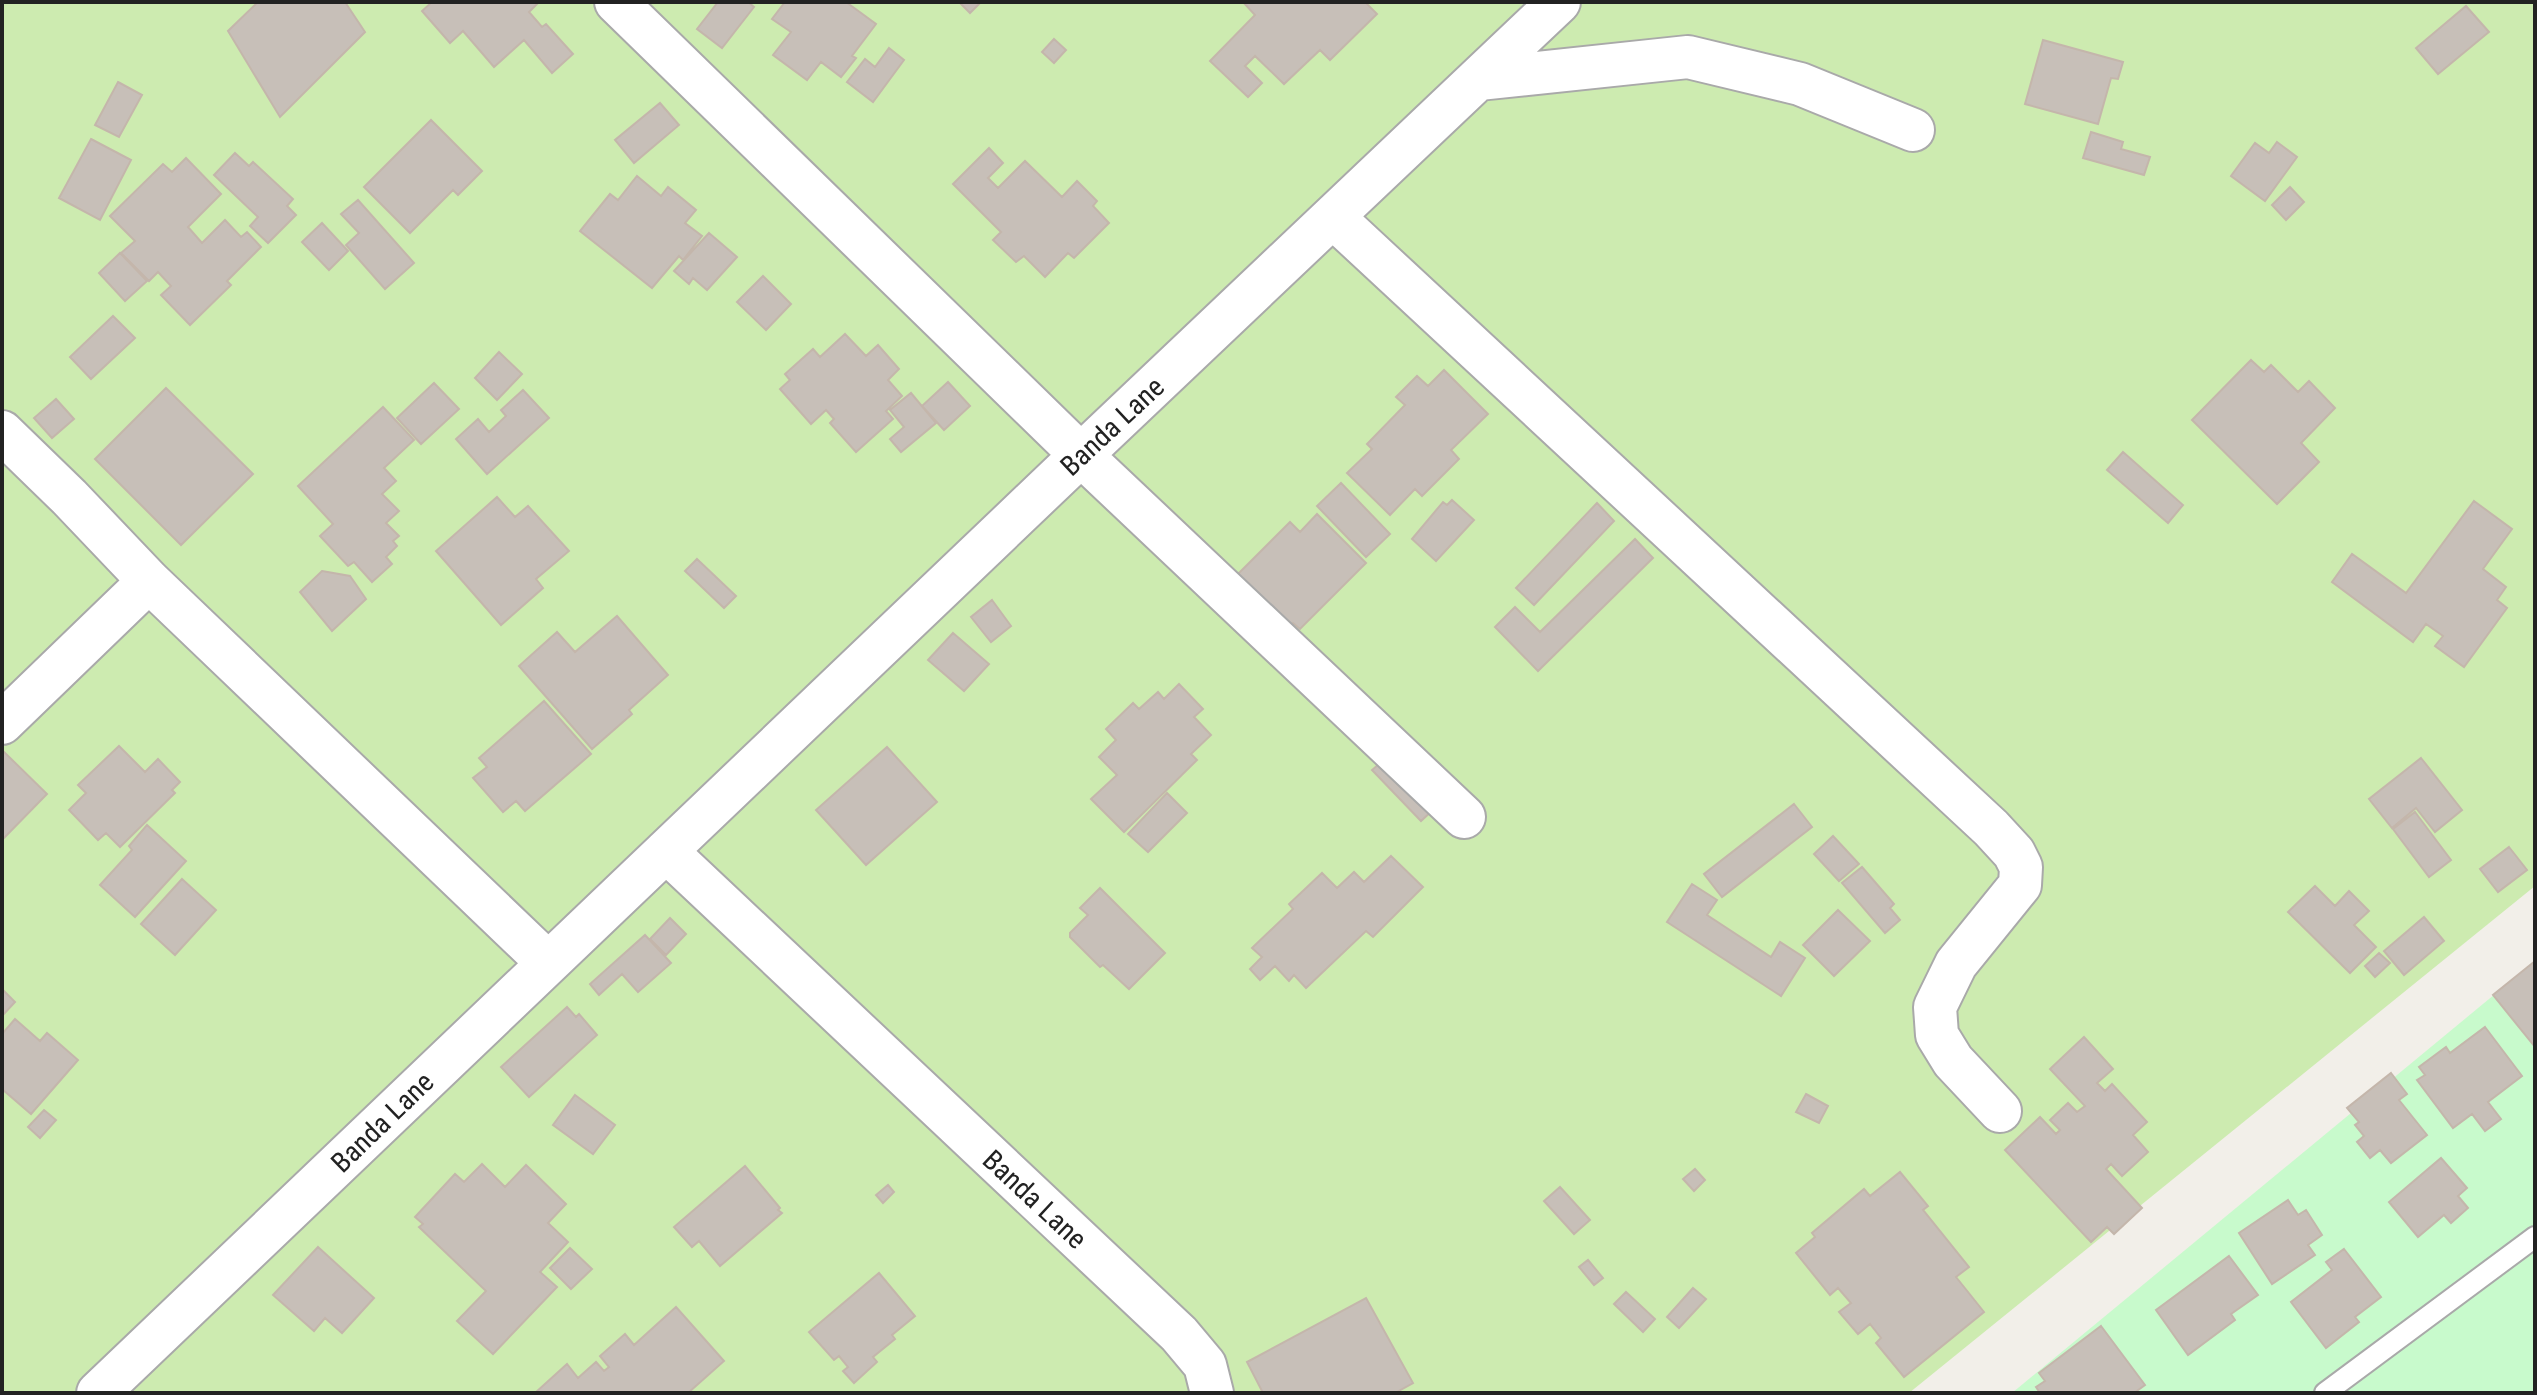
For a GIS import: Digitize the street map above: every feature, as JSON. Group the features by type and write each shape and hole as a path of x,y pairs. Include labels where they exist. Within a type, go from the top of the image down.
{"street":[{"path":"616,2 1081,455 1464,817"},
{"name":"Banda Lane","path":"98,1393 1559,2"},
{"path":"1479,79 1688,57 1800,84 1913,130"},
{"path":"1333,217 1991,828 2014,853 2021,867 2020,885 1956,964 1935,1007 1937,1035 1953,1061 2000,1111"},
{"path":"2,432 149,581 548,963"},
{"path":"2,723 149,581"},
{"name":"Banda Lane","path":"666,851 1187,1342 1205,1365 1212,1393"}],"lane":[{"path":"2325,1393 2535,1237"}],"green space":[{"path":"2,2 2535,2 2535,886 1909,1393 2,1393"},
{"path":"2535,961 2535,1393 2012,1393"}],"building":[{"path":"258,2 345,2 365,32 280,117 228,31"},
{"path":"432,2 539,2 529,12 542,27 546,24 573,54 552,73 524,40 494,67 463,31 450,43 422,11"},
{"path":"718,2 748,2 754,7 722,48 697,29"},
{"path":"785,2 846,2 876,24 841,77 821,62 807,80 773,55 791,32 772,19"},
{"path":"959,2 981,2 970,13"},
{"path":"1243,2 1365,2 1377,14 1330,60 1320,50 1284,84 1255,56 1245,66 1262,83 1248,97 1210,61 1255,15"},
{"path":"2466,6 2489,32 2438,74 2416,48"},
{"path":"1054,39 1066,50 1054,63 1042,52"},
{"path":"2043,40 2123,62 2118,79 2111,78 2098,124 2025,104"},
{"path":"889,48 904,60 873,102 847,82 865,59 875,67"},
{"path":"118,82 142,95 119,137 95,125"},
{"path":"660,103 679,125 634,163 615,140"},
{"path":"431,120 482,171 458,195 453,190 410,233 364,187"},
{"path":"2091,132 2123,142 2121,149 2150,157 2144,175 2083,158"},
{"path":"91,139 131,160 100,220 59,198"},
{"path":"2277,142 2297,157 2265,201 2231,176 2255,143 2269,153"},
{"path":"989,148 1003,163 988,178 998,188 1025,161 1062,197 1077,181 1097,201 1093,206 1109,223 1074,258 1068,253 1045,277 1024,256 1016,262 993,240 1001,232 953,184"},
{"path":"235,153 249,166 253,162 293,199 287,206 296,215 268,243 250,226 258,217 214,175"},
{"path":"186,158 221,194 188,227 202,243 225,220 241,237 247,232 261,247 227,281 231,285 190,325 161,295 171,286 158,272 149,281 121,253 135,241 110,216 163,164 172,172"},
{"path":"637,176 661,196 668,187 696,210 685,223 702,236 683,260 679,256 652,288 580,231 610,194 618,200"},
{"path":"2290,187 2304,202 2286,220 2272,205"},
{"path":"358,200 414,263 385,289 346,245 359,233 341,214"},
{"path":"322,223 348,251 329,270 302,242"},
{"path":"709,233 737,257 707,290 693,278 689,284 674,271"},
{"path":"120,253 147,281 125,301 99,273"},
{"path":"763,276 791,304 766,330 737,302"},
{"path":"113,316 135,338 91,379 70,357"},
{"path":"845,334 866,356 878,345 899,369 888,380 902,396 886,411 893,419 856,452 830,423 834,419 826,410 811,424 780,389 790,380 785,374 813,349 820,357"},
{"path":"499,352 522,374 497,400 475,378"},
{"path":"2251,360 2264,372 2271,365 2298,392 2309,381 2335,408 2301,443 2319,462 2277,504 2192,420"},
{"path":"1444,370 1488,414 1451,450 1459,459 1422,496 1415,489 1390,515 1347,473 1372,449 1367,444 1405,405 1396,397 1417,376 1428,386"},
{"path":"948,382 970,406 944,430 922,406"},
{"path":"434,383 459,409 421,444 397,418"},
{"path":"166,388 253,474 181,545 95,459"},
{"path":"523,390 549,418 487,474 456,439 478,419 489,432 506,416 501,410"},
{"path":"911,393 936,423 901,452 890,439 904,427 890,410"},
{"path":"56,399 74,419 52,438 34,418"},
{"path":"383,407 414,440 384,468 396,481 382,494 399,511 386,523 399,536 393,541 397,546 386,557 392,564 372,582 354,562 348,566 320,536 333,524 298,486"},
{"path":"2123,452 2183,505 2168,523 2107,470"},
{"path":"1341,483 1390,534 1366,557 1317,506"},
{"path":"497,497 515,517 528,506 569,551 536,579 543,588 501,625 436,551"},
{"path":"1452,500 1474,520 1436,561 1412,539 1443,502 1447,505"},
{"path":"2474,501 2512,529 2483,569 2506,587 2497,600 2507,608 2464,667 2435,646 2443,636 2426,624 2413,642 2332,582 2352,554 2406,593"},
{"path":"1597,503 1614,521 1534,605 1516,588"},
{"path":"1317,514 1366,563 1300,629 1293,623 1282,634 1230,582 1290,522 1300,532"},
{"path":"1635,539 1653,558 1538,671 1495,627 1515,607 1540,632"},
{"path":"697,559 736,596 724,608 685,571"},
{"path":"322,571 350,576 366,599 332,631 300,592"},
{"path":"992,600 1011,626 991,642 971,617"},
{"path":"617,616 668,675 629,710 632,714 592,749 519,666 557,632 575,652"},
{"path":"953,633 989,664 964,691 928,660"},
{"path":"1179,684 1203,709 1194,717 1211,735 1191,754 1197,760 1124,832 1091,799 1117,775 1099,757 1116,740 1106,729 1133,703 1139,709 1158,692 1164,699"},
{"path":"544,701 591,754 525,811 516,801 503,812 473,778 487,767 479,758"},
{"path":"119,746 145,772 158,759 180,782 172,790 175,793 120,847 106,833 98,840 69,810 86,793 78,785"},
{"path":"887,747 937,802 866,865 816,810"},
{"path":"2,750 47,794 2,840"},
{"path":"2421,758 2462,810 2435,832 2416,808 2392,828 2369,799"},
{"path":"1385,759 1434,809 1421,821 1372,770"},
{"path":"1167,793 1187,813 1148,852 1128,834"},
{"path":"1794,804 1812,827 1722,897 1704,874"},
{"path":"2415,812 2451,860 2429,877 2393,829"},
{"path":"147,825 186,861 135,917 100,885 132,850 129,846"},
{"path":"1833,836 1859,864 1839,881 1814,854"},
{"path":"2509,847 2527,870 2498,892 2480,869"},
{"path":"1391,856 1423,887 1373,937 1366,931 1306,988 1294,975 1289,981 1275,966 1260,980 1250,969 1262,957 1252,948 1293,909 1289,904 1322,873 1337,888 1354,872 1364,882"},
{"path":"1862,867 1894,904 1890,908 1900,920 1885,933 1842,883"},
{"path":"182,879 216,910 175,955 141,924"},
{"path":"1692,884 1717,900 1707,915 1771,957 1780,942 1805,958 1781,996 1667,922"},
{"path":"2315,886 2335,906 2349,891 2369,911 2354,925 2376,947 2350,973 2288,912"},
{"path":"1100,888 1165,953 1129,989 1103,965 1100,967 1070,937 1070,933 1088,915 1080,908"},
{"path":"1838,910 1870,941 1834,976 1803,945"},
{"path":"2424,917 2444,941 2404,975 2384,951"},
{"path":"670,918 686,934 666,955 650,939"},
{"path":"645,935 671,963 638,992 622,974 599,995 590,984"},
{"path":"2379,953 2390,963 2375,977 2365,966"},
{"path":"2535,961 2535,1047 2493,995"},
{"path":"2,989 15,1002 2,1016"},
{"path":"567,1007 576,1017 579,1014 597,1035 529,1097 501,1067"},
{"path":"15,1019 40,1041 47,1033 78,1060 31,1114 2,1089 2,1034"},
{"path":"2485,1027 2522,1076 2488,1102 2501,1119 2485,1131 2472,1114 2453,1128 2417,1080 2425,1075 2419,1067 2446,1047 2450,1053"},
{"path":"2084,1037 2113,1069 2097,1083 2105,1091 2112,1084 2147,1122 2133,1135 2148,1152 2122,1176 2111,1164 2106,1169 2142,1208 2114,1234 2107,1227 2091,1242 2005,1150 2040,1117 2056,1134 2060,1130 2050,1120 2068,1103 2077,1112 2085,1106 2050,1069"},
{"path":"2391,1073 2407,1094 2399,1100 2427,1135 2391,1163 2380,1150 2370,1158 2357,1142 2364,1136 2355,1125 2359,1122 2347,1108"},
{"path":"1806,1094 1828,1106 1819,1123 1796,1112"},
{"path":"575,1095 615,1125 593,1154 553,1125"},
{"path":"44,1110 56,1120 40,1138 28,1127"},
{"path":"2441,1158 2467,1188 2458,1196 2468,1208 2451,1223 2444,1215 2418,1237 2389,1202"},
{"path":"482,1164 505,1187 526,1165 566,1204 548,1223 568,1242 540,1272 557,1287 493,1354 457,1321 486,1291 419,1227 423,1224 415,1217 455,1174 464,1182"},
{"path":"745,1166 782,1213 720,1266 699,1241 692,1247 674,1227"},
{"path":"1695,1169 1705,1180 1694,1191 1683,1179"},
{"path":"1900,1172 1928,1206 1923,1210 1969,1267 1956,1277 1984,1312 1904,1377 1876,1343 1881,1338 1870,1324 1858,1334 1839,1312 1851,1303 1838,1288 1830,1295 1796,1253 1815,1237 1812,1233 1864,1189 1870,1196"},
{"path":"888,1185 894,1192 883,1203 876,1195"},
{"path":"1560,1187 1590,1220 1574,1234 1544,1201"},
{"path":"2288,1200 2298,1215 2306,1210 2322,1235 2308,1245 2315,1255 2272,1284 2239,1233"},
{"path":"318,1247 374,1298 342,1333 325,1318 314,1331 273,1295"},
{"path":"570,1248 592,1269 571,1289 550,1268"},
{"path":"2344,1249 2381,1297 2355,1317 2359,1322 2326,1348 2291,1302 2332,1270 2326,1262"},
{"path":"2229,1256 2258,1295 2231,1314 2235,1320 2188,1355 2156,1310"},
{"path":"1588,1260 1603,1278 1594,1285 1579,1267"},
{"path":"879,1273 915,1316 892,1335 895,1339 873,1357 877,1362 854,1383 843,1371 848,1367 839,1356 834,1360 809,1332"},
{"path":"1693,1288 1706,1299 1679,1328 1667,1317"},
{"path":"1626,1292 1655,1319 1643,1332 1614,1304"},
{"path":"1366,1298 1413,1383 1395,1393 1263,1393 1247,1362"},
{"path":"676,1307 724,1361 688,1393 535,1393 567,1364 578,1378 596,1362 604,1371 609,1367 600,1356 625,1334 634,1345"},
{"path":"2101,1326 2145,1385 2134,1393 2040,1393 2036,1387 2045,1381 2039,1373"}]}
